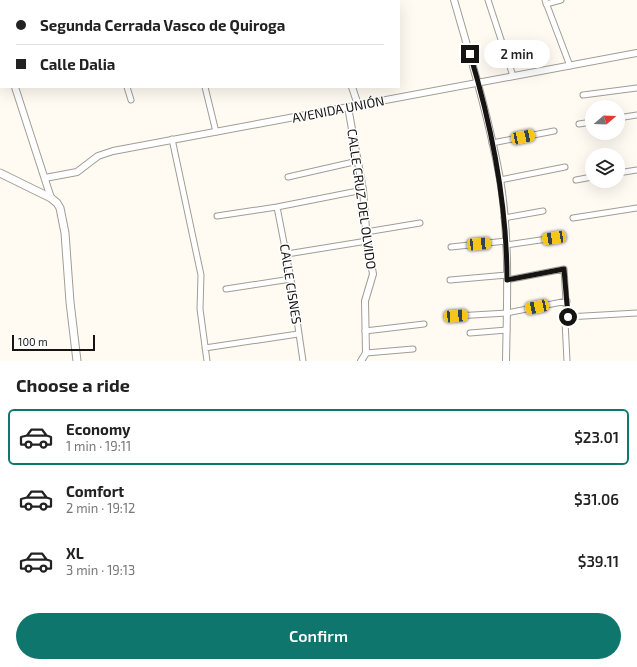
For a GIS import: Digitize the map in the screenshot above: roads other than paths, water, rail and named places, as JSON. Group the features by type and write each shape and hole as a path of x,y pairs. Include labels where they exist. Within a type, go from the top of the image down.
{"main road":[{"path":"0,173 51,198 60,208 65,233 70,302 77,361"}],"street":[{"path":"454,0 478,83 500,180 506,243 506,361"},
{"path":"488,0 513,76"},
{"path":"561,0 546,2 570,66"},
{"name":"AVENIDA UNIÓN","path":"45,178 77,172 104,154 172,139 637,53"},
{"path":"15,88 51,198"},
{"path":"127,88 130,100"},
{"path":"205,88 216,132"},
{"path":"352,88 358,105"},
{"path":"583,96 637,88"},
{"name":"CALLE CRUZ DEL OLVIDO","path":"348,107 363,190 367,241 373,274 365,301 366,354"},
{"path":"625,117 637,115"},
{"path":"579,124 585,123"},
{"path":"492,143 554,130"},
{"path":"172,139 201,276 200,309 207,361"},
{"path":"288,177 358,161"},
{"path":"500,180 565,167"},
{"path":"625,172 637,170"},
{"path":"576,180 585,178"},
{"path":"217,216 277,207 363,190"},
{"name":"CALLE CISNES","path":"277,207 287,254 303,361"},
{"path":"573,218 637,208"},
{"path":"504,218 543,211"},
{"path":"366,232 420,223"},
{"path":"451,247 554,238"},
{"path":"287,254 367,241"},
{"path":"450,280 507,278 564,269 568,317 565,321 567,361"},
{"path":"226,289 291,278"},
{"path":"456,316 507,313 567,301"},
{"path":"568,317 637,313"},
{"path":"365,331 424,324"},
{"path":"470,333 507,330"},
{"path":"205,348 298,334"},
{"path":"361,361 366,354 413,348"}]}
